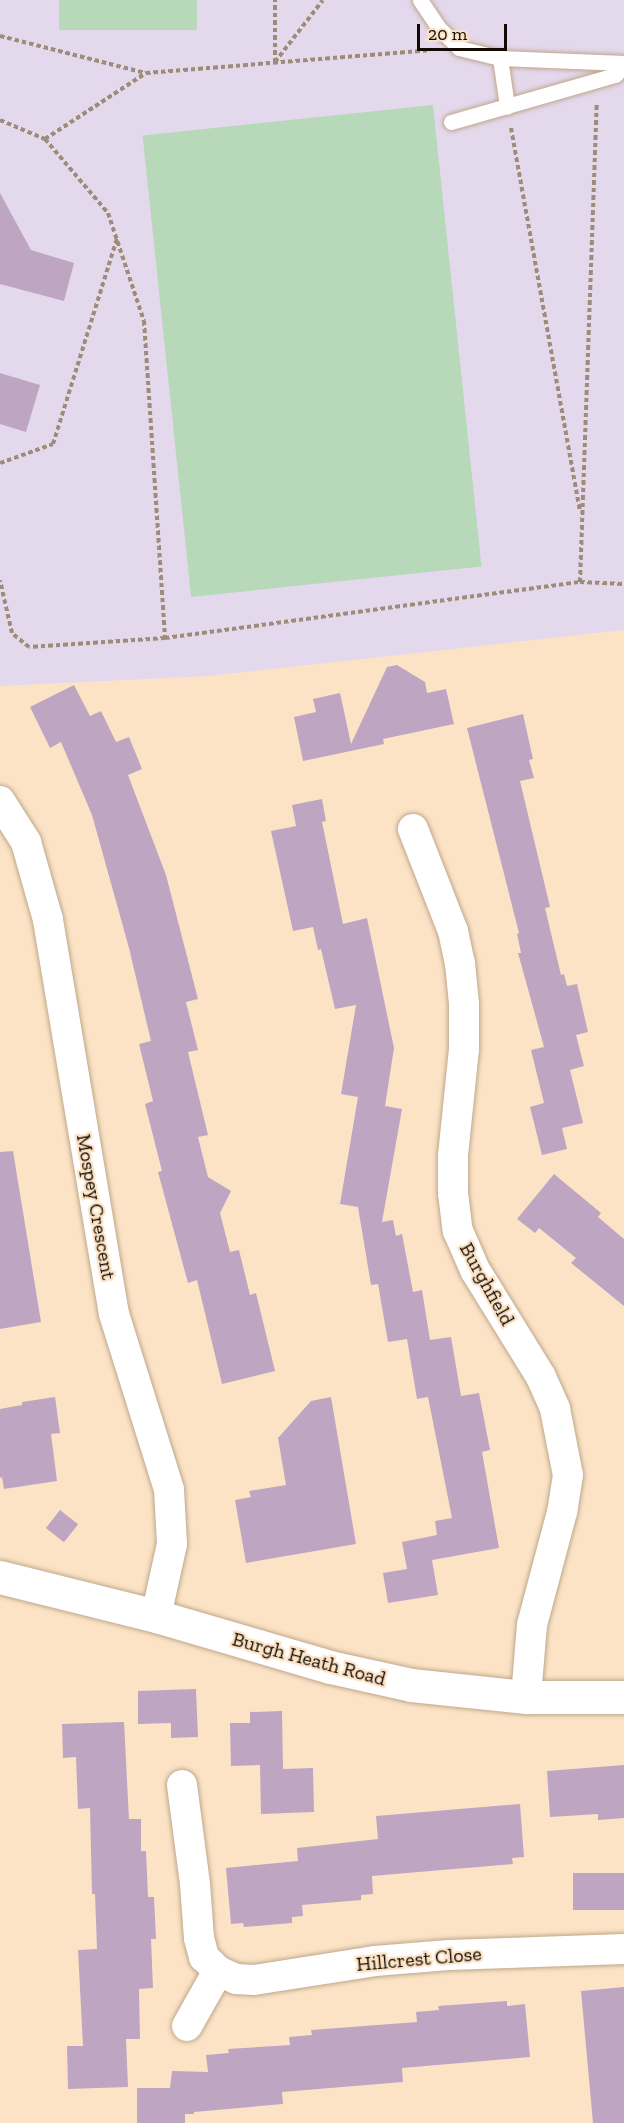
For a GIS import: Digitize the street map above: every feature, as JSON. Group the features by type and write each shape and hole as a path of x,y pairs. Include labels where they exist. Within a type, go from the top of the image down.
{"main road":[{"name":"Burgh Heath Road","path":"0,1577 156,1616 373,1677 411,1685 526,1697 624,1697"}],"street":[{"name":"Mospey Crescent","path":"0,801 26,842 48,920 114,1314 169,1490 172,1544 156,1616"},
{"name":"Burghfield","path":"413,829 453,931 460,963 464,1004 464,1049 453,1156 453,1193 458,1231 474,1270 541,1377 555,1409 568,1475 562,1512 532,1625 526,1697"},
{"path":"182,1785 195,1884 199,1938 204,1957 218,1971 186,2026"},
{"name":"Hillcrest Close","path":"218,1971 236,1979 254,1980 375,1962 449,1955 624,1949"}],"lane":[{"path":"420,0 439,28 459,48 500,58 624,65"},
{"path":"500,58 507,106"},
{"path":"451,122 615,75 624,65"}],"path":[{"path":"275,0 275,63"},
{"path":"275,63 322,0"},
{"path":"0,36 146,73 459,48"},
{"path":"580,582 598,62"},
{"path":"45,139 146,73"},
{"path":"507,106 582,520"},
{"path":"0,120 45,139 108,213 144,321 165,638"},
{"path":"0,463 53,444 117,238"},
{"path":"0,580 12,633 29,647 165,638 580,582 624,584"}],"shaded area":[{"path":"0,0 624,0 624,630 209,676 0,686"}],"green space":[{"path":"59,0 197,0 197,30 59,30"},
{"path":"433,105 482,566 191,597 143,136"}],"building":[{"path":"0,193 31,250 74,263 64,301 0,284"},
{"path":"0,373 40,385 26,432 0,424"},
{"path":"397,665 425,682 427,693 446,689 454,724 383,739 384,744 303,761 294,717 316,712 313,699 340,693 351,744 387,667"},
{"path":"74,685 90,716 101,711 116,742 129,737 142,769 128,775 166,875 198,999 186,1002 198,1050 188,1052 208,1135 198,1137 208,1177 231,1191 220,1213 230,1252 239,1250 250,1295 256,1293 275,1371 222,1384 197,1280 188,1283 158,1172 162,1171 145,1104 153,1101 139,1044 151,1041 129,948 92,815 61,742 50,748 30,707"},
{"path":"523,714 533,759 529,760 534,778 520,781 550,907 545,908 561,975 564,974 567,986 577,984 588,1032 576,1035 584,1066 570,1070 583,1123 562,1128 567,1149 542,1155 530,1107 544,1103 531,1050 544,1047 518,953 521,953 517,934 519,933 467,728"},
{"path":"322,799 326,821 322,822 343,924 367,918 394,1048 385,1106 402,1109 382,1222 393,1220 396,1236 402,1234 413,1292 422,1290 430,1340 451,1337 461,1396 479,1393 490,1450 482,1452 499,1548 432,1560 438,1595 388,1603 383,1573 407,1569 402,1542 437,1535 435,1521 452,1518 428,1397 417,1399 407,1339 388,1342 378,1284 371,1285 358,1207 340,1204 358,1097 341,1094 356,1005 335,1009 321,949 318,950 313,927 293,931 271,831 296,826 292,805"},
{"path":"13,1151 41,1322 0,1329 0,1152"},
{"path":"554,1174 601,1213 598,1217 624,1239 624,1306 571,1263 576,1258 539,1228 535,1233 517,1219"},
{"path":"55,1397 60,1433 51,1434 57,1481 4,1489 2,1477 0,1478 0,1409 22,1405 22,1402"},
{"path":"331,1397 356,1544 246,1563 235,1500 251,1497 249,1491 286,1485 278,1438 311,1401"},
{"path":"60,1510 78,1524 64,1542 46,1528"},
{"path":"196,1689 198,1737 171,1738 171,1723 138,1724 138,1691"},
{"path":"282,1711 283,1769 313,1768 314,1812 261,1814 260,1765 231,1766 230,1723 250,1723 250,1712"},
{"path":"124,1722 129,1819 141,1819 141,1851 146,1851 148,1897 154,1897 156,1939 151,1939 153,1988 139,1989 140,2039 126,2039 128,2087 68,2089 67,2046 83,2046 78,1950 97,1949 95,1894 92,1894 90,1808 78,1809 76,1757 63,1758 62,1724"},
{"path":"624,1765 624,1818 598,1820 598,1814 550,1817 547,1771"},
{"path":"520,1804 524,1857 512,1858 513,1864 372,1876 373,1894 361,1895 361,1900 302,1905 303,1916 292,1917 292,1923 244,1927 243,1923 231,1924 226,1868 298,1861 297,1848 378,1839 376,1816"},
{"path":"573,1873 624,1873 624,1910 573,1910"},
{"path":"624,1987 624,2123 593,2123 581,1991"},
{"path":"507,2001 507,2006 525,2004 530,2057 402,2068 403,2082 282,2092 283,2104 194,2112 194,2114 185,2114 185,2123 137,2123 137,2088 170,2088 172,2071 208,2072 206,2055 229,2053 228,2049 290,2045 289,2037 312,2035 311,2030 417,2022 416,2012 439,2010 438,2006"}]}
